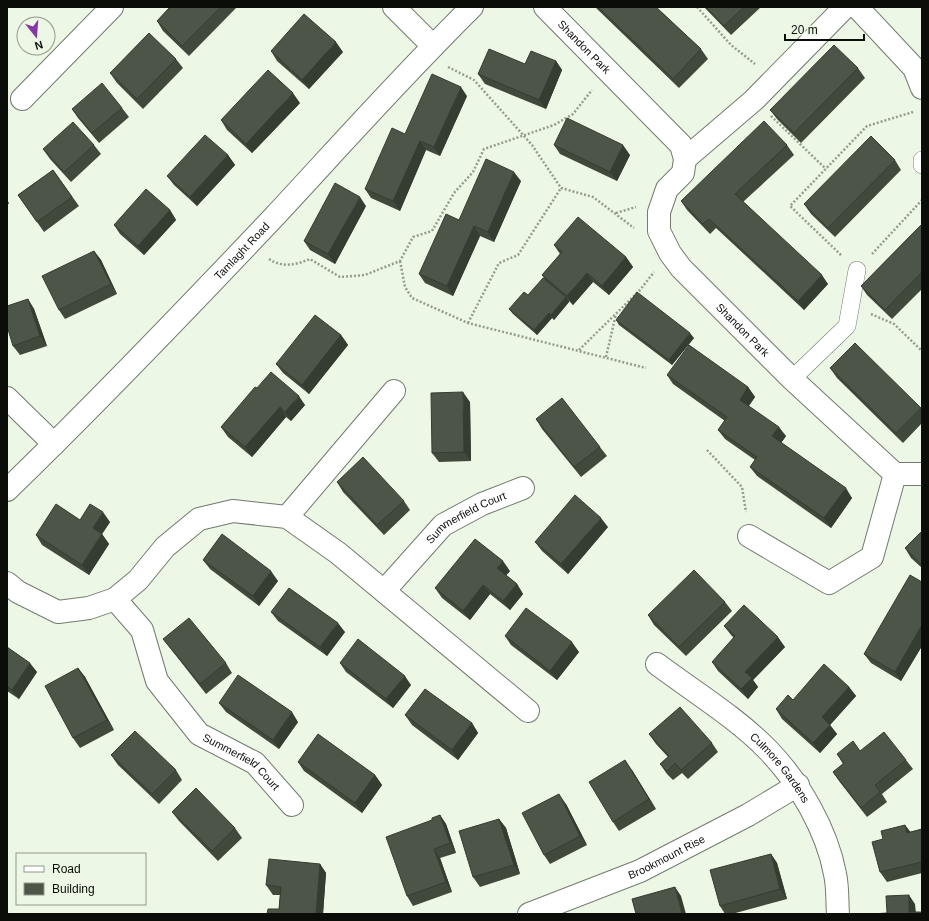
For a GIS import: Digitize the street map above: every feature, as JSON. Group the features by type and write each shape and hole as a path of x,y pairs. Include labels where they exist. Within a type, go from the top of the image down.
{"street":[{"path":"22,99 112,7"},
{"path":"394,7 432,46"},
{"name":"Tamlaght Road","path":"7,490 54,444 247,245 432,46 472,7"},
{"name":"Shandon Park","path":"545,7 681,145 685,160 683,173 667,189 659,212 659,231 670,253 681,268 792,379 895,474"},
{"name":"Shandon Park","path":"685,160 775,80 845,7"},
{"path":"857,7 914,68 922,88"},
{"path":"922,160 922,165"},
{"path":"792,379 847,326 857,270"},
{"path":"287,517 394,392"},
{"path":"7,398 54,444"},
{"path":"750,536 829,583 872,556 895,474 922,474"},
{"name":"Summerfield Court","path":"384,591 443,525 482,504 522,488"},
{"path":"7,583 18,592 58,612 89,608 115,599 138,580 166,547 199,520 233,511 287,517 338,553 528,711"},
{"name":"Summerfield Court","path":"115,599 142,630 156,681 199,734 255,762 292,805"},
{"name":"Culmore Gardens","path":"657,664 732,720 768,750 798,785 822,831 835,874 838,914"},
{"name":"Brookmount Rise","path":"529,914 640,872 748,815 798,785"}],"path":[{"path":"697,7 731,45 775,80"},
{"path":"432,46 445,66 474,80 532,145 561,188 593,197 643,236 659,231"},
{"path":"247,245 275,264 293,266 310,259 340,277 366,275 400,261 413,237 432,231 454,193 473,172 484,149 554,125 573,114 607,69"},
{"path":"754,100 826,169"},
{"path":"915,111 867,126 790,206 857,270 922,200"},
{"path":"468,323 499,263 518,254 561,188"},
{"path":"578,351 640,290 670,253"},
{"path":"400,261 405,287 412,298 468,323 646,368"},
{"path":"851,305 894,324 922,351"},
{"path":"606,357 616,314"},
{"path":"707,450 742,487 750,536"}],"building":[{"path":"170,7 221,7 182,46 157,21"},
{"path":"598,7 656,7 701,49 673,79"},
{"path":"706,7 744,7 724,26"},
{"path":"304,14 336,42 302,80 271,51"},
{"path":"149,33 176,59 137,99 110,73"},
{"path":"834,45 858,68 794,133 770,110"},
{"path":"489,49 525,64 531,51 556,61 539,100 478,74"},
{"path":"268,70 293,93 246,144 221,120"},
{"path":"432,74 461,87 434,147 420,141 393,201 365,189 392,128 405,134"},
{"path":"102,83 122,108 92,133 72,109"},
{"path":"567,118 623,145 610,172 554,145"},
{"path":"764,121 787,145 735,194 822,275 798,301 709,219 703,224 681,201"},
{"path":"73,122 94,145 64,172 43,149"},
{"path":"205,135 228,155 190,197 167,176"},
{"path":"871,136 895,160 828,228 804,204"},
{"path":"486,159 514,172 488,232 474,226 447,286 419,274 446,214 459,220"},
{"path":"53,170 72,197 37,222 18,195"},
{"path":"335,183 360,197 328,254 304,241"},
{"path":"146,189 170,210 138,246 114,225"},
{"path":"578,217 626,257 602,286 587,273 567,296 542,275 562,252 554,245"},
{"path":"922,224 922,272 885,310 861,286"},
{"path":"94,251 111,284 59,310 42,276"},
{"path":"543,278 566,297 551,315 549,313 534,330 509,309 524,292 528,295"},
{"path":"637,292 690,333 669,360 616,320"},
{"path":"28,299 40,336 13,346 7,326 7,306"},
{"path":"315,315 341,335 302,385 276,364"},
{"path":"855,343 921,408 896,433 830,368"},
{"path":"689,345 748,387 740,400 779,427 772,436 846,488 824,518 750,467 757,457 718,430 727,417 667,375"},
{"path":"271,372 299,396 285,412 280,407 245,447 221,427 255,387 257,388"},
{"path":"463,392 464,452 432,453 431,393"},
{"path":"562,398 600,447 574,467 536,419"},
{"path":"363,457 404,501 377,525 337,482"},
{"path":"575,495 601,518 561,564 535,542"},
{"path":"56,504 80,520 90,504 103,512 93,528 102,534 82,565 36,535"},
{"path":"922,531 922,565 905,548"},
{"path":"222,534 271,571 253,596 203,560"},
{"path":"475,539 503,561 497,568 517,584 503,601 483,585 463,611 435,588"},
{"path":"694,570 725,602 679,647 648,615"},
{"path":"910,575 922,582 922,625 895,672 864,654"},
{"path":"289,588 338,623 320,647 271,612"},
{"path":"744,605 778,637 745,672 752,678 741,689 712,662 735,636 724,626"},
{"path":"526,608 572,642 550,671 505,636"},
{"path":"189,618 226,663 200,684 163,639"},
{"path":"358,639 405,676 386,699 340,663"},
{"path":"7,647 30,663 12,690 7,686"},
{"path":"824,664 849,687 822,717 830,725 813,743 776,709 788,695 793,700"},
{"path":"78,668 107,720 73,738 45,686"},
{"path":"238,675 292,712 273,740 219,703"},
{"path":"425,689 472,723 452,750 405,715"},
{"path":"680,707 712,743 681,770 675,763 667,771 660,764 669,756 649,734"},
{"path":"135,731 176,770 152,794 111,755"},
{"path":"884,732 906,760 875,785 880,792 861,808 833,772 844,763 837,754 853,741 860,751"},
{"path":"318,734 375,775 355,803 298,762"},
{"path":"625,760 649,799 613,822 589,782"},
{"path":"196,788 235,828 212,851 172,812"},
{"path":"559,794 580,836 544,855 522,813"},
{"path":"440,815 450,843 434,849 446,882 407,896 386,837 432,820 432,818"},
{"path":"499,819 514,865 473,877 459,831"},
{"path":"905,825 907,833 922,829 922,862 880,872 872,842 883,839 881,831"},
{"path":"771,854 780,889 720,906 710,870"},
{"path":"269,859 320,864 316,914 267,914 268,909 279,909 281,887 266,885"},
{"path":"675,887 682,914 636,914 632,899"},
{"path":"909,895 909,912 922,912 922,914 872,914 887,913 886,896"}]}
